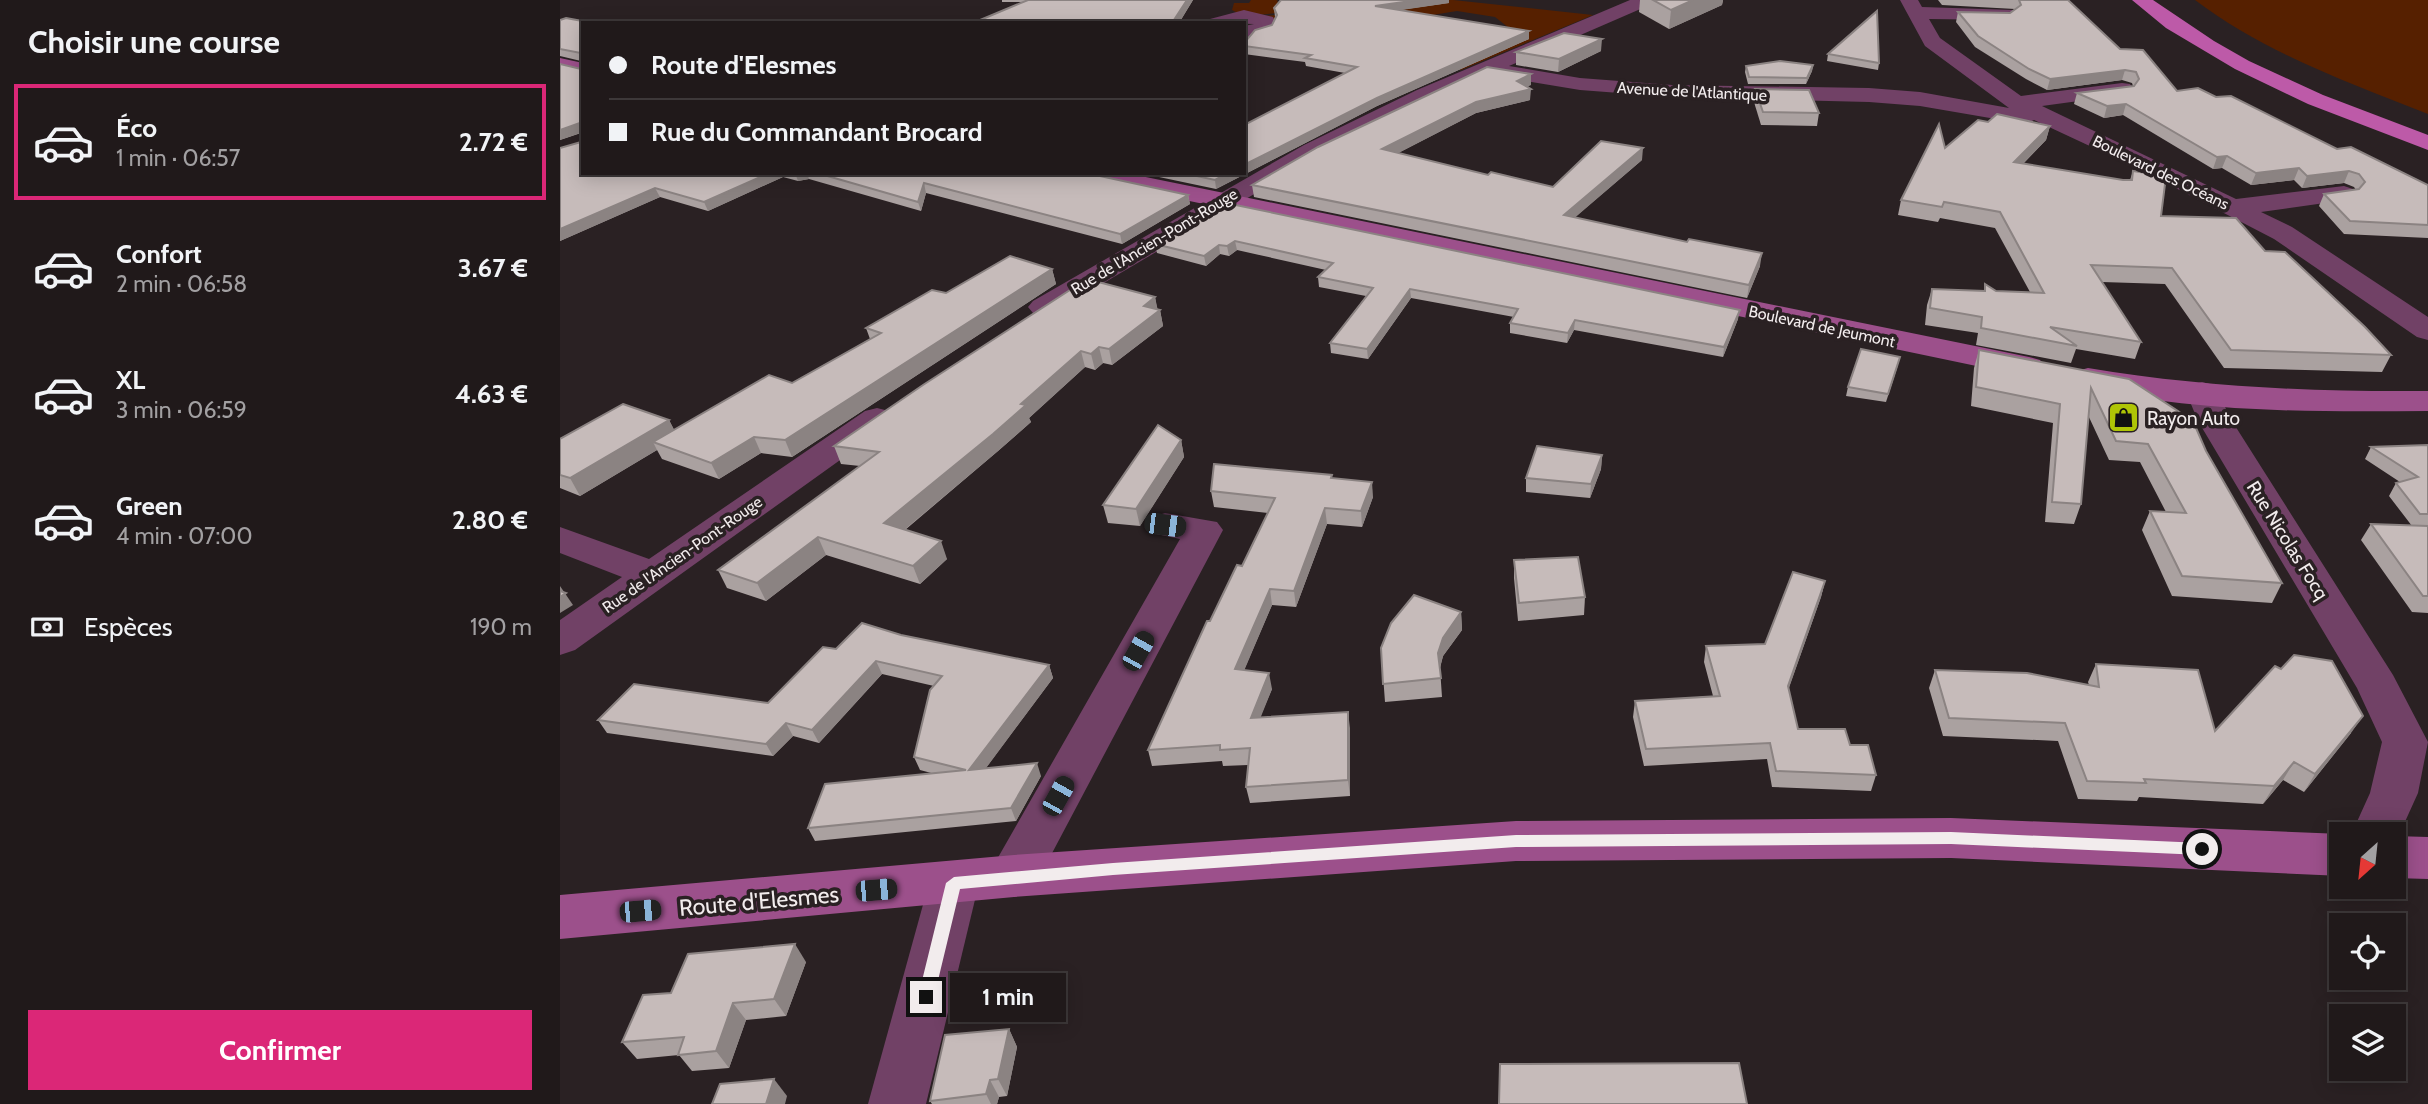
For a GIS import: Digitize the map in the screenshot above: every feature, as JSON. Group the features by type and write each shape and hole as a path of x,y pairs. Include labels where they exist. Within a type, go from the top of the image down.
{"main road":[{"path":"2141,0 2184,30 2266,75 2311,97 2428,143"},
{"path":"2196,14 2297,72 2428,126"}],"street":[{"path":"1225,0 1220,10 1220,21 1252,16 1266,21 1263,28 1246,32"},
{"name":"Rue de l'Ancien-Pont-Rouge","path":"1019,323 1222,201 1322,145 1646,0"},
{"path":"1913,6 2007,14"},
{"name":"Boulevard des Océans","path":"1913,6 1920,61 2017,103 2235,207 2314,253 2428,331"},
{"path":"1869,95 1899,84 1920,61"},
{"path":"560,64 581,69"},
{"name":"Avenue de l'Atlantique","path":"1488,69 1580,84 1646,89 1733,94 1869,95 1960,104 2064,126"},
{"path":"2017,103 2122,89"},
{"name":"Boulevard de Jeumont","path":"1098,175 2119,384 2352,402 2428,401"},
{"path":"2235,207 2344,194"},
{"name":"Rue Nicolas Focq","path":"2202,392 2215,421 2378,686 2405,742 2394,793 2381,822"},
{"name":"Rue de l'Ancien-Pont-Rouge","path":"560,640 906,398"},
{"path":"1014,876 1204,530 1165,525"},
{"path":"560,539 654,575"},
{"name":"Rue Nicolas Focq","path":"2378,686 2428,733"},
{"name":"Route d'Elesmes","path":"560,917 1014,876 1516,841 1951,838 2329,854"},
{"path":"2406,857 2428,858"},
{"path":"897,1104 954,883"}],"shaded area":[{"path":"1251,0 1277,0 1280,8 1287,12 1251,15 1232,10 1234,3 1249,3"},
{"path":"1370,0 1453,0 1593,15 1461,70 1447,61 1506,33 1509,28 1495,17 1457,11 1420,17 1275,20 1264,16 1302,13"},
{"path":"2195,0 2428,0 2428,114 2278,51"}],"building":[{"path":"1028,0 1187,0 1173,21 978,21"},
{"path":"1281,0 1418,0 1375,6 1529,31 1377,98 1246,164 1246,124 1357,67 1305,58 1311,55 1246,46 1246,41 1255,30 1272,25 1277,15 1274,8"},
{"path":"1653,0 1693,0 1671,10"},
{"path":"2019,0 2068,0 2120,49 2143,50 2177,91 2198,88 2216,97 2231,96 2337,149 2351,147 2428,185 2428,225 2350,221 2324,194 2359,189 2365,182 2359,174 2349,171 2307,176 2299,168 2256,173 2227,156 2217,157 2126,104 2107,106 2077,93 2134,86 2139,79 2136,72 2125,70 2050,79 2029,69 1978,36 1958,12 2010,13 2021,5"},
{"path":"1877,11 1879,63 1828,54"},
{"path":"566,18 582,21 581,53 560,49 560,20"},
{"path":"1564,33 1602,39 1559,59 1516,52"},
{"path":"1780,61 1813,65 1807,78 1749,77 1746,66"},
{"path":"560,64 581,69 581,142 580,123 560,130"},
{"path":"1487,67 1531,74 1517,81 1531,89 1476,102 1382,149 1488,175 1491,172 1553,187 1601,141 1643,148 1564,215 1687,242 1689,239 1762,253 1749,285 1252,185 1318,147"},
{"path":"1755,89 1809,90 1819,113 1763,112"},
{"path":"1997,114 2050,126 2014,162 2123,180 2132,180 2133,171 2166,176 2161,216 2236,218 2265,251 2285,252 2391,355 2231,350 2172,268 2091,265 2141,342 2050,327 2077,346 1981,328 1982,317 1930,308 1932,289 1985,291 1985,284 1996,291 2044,293 2000,212 1944,202 1942,207 1901,200 1939,124 1945,148 1978,120 1988,122"},
{"path":"581,142 581,175 765,175 704,202 655,188 560,229 560,148"},
{"path":"824,175 1095,175 1188,195 1120,234 924,183 918,202"},
{"path":"1192,175 1224,175 1215,180"},
{"path":"1226,203 1740,310 1724,347 1575,320 1568,333 1510,323 1518,309 1410,289 1367,349 1330,343 1373,288 1318,277 1333,263 1235,241 1227,246 1219,245 1204,256 1155,244"},
{"path":"1010,256 1052,269 785,440 754,437 711,463 653,442 769,375 792,383 881,333 866,328 932,290 946,293"},
{"path":"1087,279 1155,297 1144,306 1160,310 1109,349 1099,347 1091,354 1081,351 1021,404 1026,405 993,434 884,523 941,541 913,566 818,537 757,583 718,570 879,452 834,446"},
{"path":"1861,349 1900,357 1888,394 1848,387"},
{"path":"1979,350 2129,379 2193,421 2206,451 2282,583 2182,576 2150,511 2186,513 2148,444 2116,441 2091,388 2081,504 2052,502 2060,404 1976,387"},
{"path":"623,404 669,420 570,478 560,475 560,439"},
{"path":"1158,425 1181,440 1136,509 1103,505"},
{"path":"2428,445 2428,514 2420,514 2396,483 2418,477 2371,447"},
{"path":"1537,446 1602,455 1591,484 1526,478"},
{"path":"1214,464 1332,475 1331,478 1372,482 1361,511 1325,508 1294,591 1270,589 1235,669 1269,673 1251,718 1348,712 1348,780 1246,787 1250,748 1220,750 1220,745 1148,750 1207,621 1210,621 1237,565 1242,566 1275,498 1211,491"},
{"path":"2371,524 2428,526 2428,596 2423,596"},
{"path":"1578,557 1585,597 1519,603 1514,560"},
{"path":"1793,572 1825,581 1788,686 1798,729 1845,729 1850,745 1868,745 1876,775 1776,771 1770,743 1646,749 1635,701 1720,696 1706,646 1765,644"},
{"path":"1414,595 1461,612 1443,638 1438,653 1441,678 1383,684 1381,648 1391,623"},
{"path":"862,623 901,635 1049,665 969,770 1037,763 1011,808 808,828 825,784 966,770 914,757 930,690 942,676 876,661 812,730 786,723 766,744 598,720 634,684 768,703 823,647 836,649"},
{"path":"2294,655 2332,661 2363,716 2315,774 2294,762 2274,786 2144,779 2146,783 2087,781 2065,723 1949,718 1935,670 2027,673 2099,687 2096,664 2198,670 2215,731 2275,666 2281,669"},
{"path":"795,944 774,999 733,1003 716,1051 678,1055 684,1037 622,1042 643,995 671,993 688,954"},
{"path":"1009,1029 998,1079 990,1080 986,1094 930,1101 945,1035"},
{"path":"1739,1063 1747,1104 1499,1104 1500,1064"},
{"path":"774,1079 766,1104 712,1104 720,1084"}],"place":[{"name":"Rayon Auto","path":"2124,418"}],"route":[{"path":"926,997 954,883 1014,876 1516,841 1951,838 2202,849"}]}
